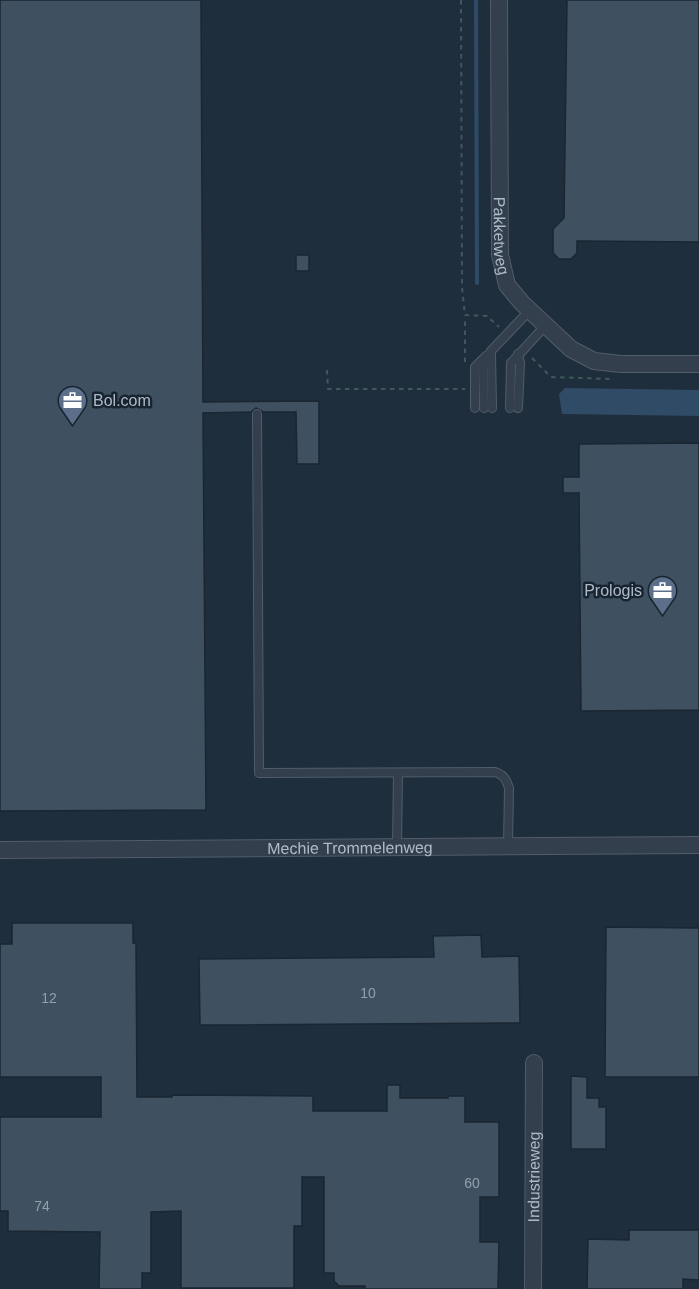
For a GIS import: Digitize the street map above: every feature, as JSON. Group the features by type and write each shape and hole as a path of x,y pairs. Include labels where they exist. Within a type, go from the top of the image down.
{"street":[{"name":"Pakketweg","path":"498,0 500,255 507,285 545,326 571,349 594,361 621,364 699,364"},
{"name":"Mechie Trommelenweg","path":"0,850 699,845"},
{"name":"Industrieweg","path":"533,1289 534,1064"}],"lane":[{"path":"491,351 484,408 475,367 530,310"},
{"path":"514,408 520,363 518,354 545,326"},
{"path":"257,414 259,773 495,772 506,779 509,788 508,846"},
{"path":"397,847 398,772"}],"path":[{"path":"465,315 465,368"},
{"path":"327,370 328,388 465,389"}],"water":[{"path":"565,388 699,390 699,416 562,414 559,394"}],"building":[{"path":"0,0 201,0 203,402 319,401 319,464 297,464 296,412 263,412 256,408 251,412 203,413 206,810 0,811"},
{"path":"567,0 699,0 699,242 577,241 577,253 571,259 559,259 553,253 553,229 564,218"},
{"path":"296,255 309,255 309,271 296,271"},
{"path":"699,443 699,710 581,711 579,493 563,493 563,477 579,477 579,444"},
{"path":"12,923 133,923 133,943 136,943 137,1097 172,1097 172,1095 313,1096 313,1111 387,1111 387,1085 400,1085 400,1098 465,1096 465,1122 499,1122 499,1197 480,1197 480,1242 499,1242 498,1289 365,1289 365,1286 339,1286 334,1281 334,1273 324,1273 324,1177 302,1177 302,1226 294,1226 294,1288 181,1288 181,1211 151,1212 151,1273 142,1273 142,1289 99,1289 100,1232 8,1231 8,1211 0,1211 0,1117 101,1117 101,1077 0,1077 0,944 12,944"},
{"path":"606,927 699,928 699,1077 605,1077"},
{"path":"481,935 482,957 519,956 520,1023 200,1025 199,959 434,957 433,936"},
{"path":"571,1076 587,1077 587,1098 599,1098 599,1107 606,1107 606,1149 571,1149"},
{"path":"629,1230 699,1230 699,1280 683,1279 683,1289 587,1289 588,1239 629,1240"}],"waterway":[{"path":"476,0 477,283"}],"place":[{"name":"Bol.com","path":"72,426"},
{"name":"Prologis","path":"663,616"}]}
